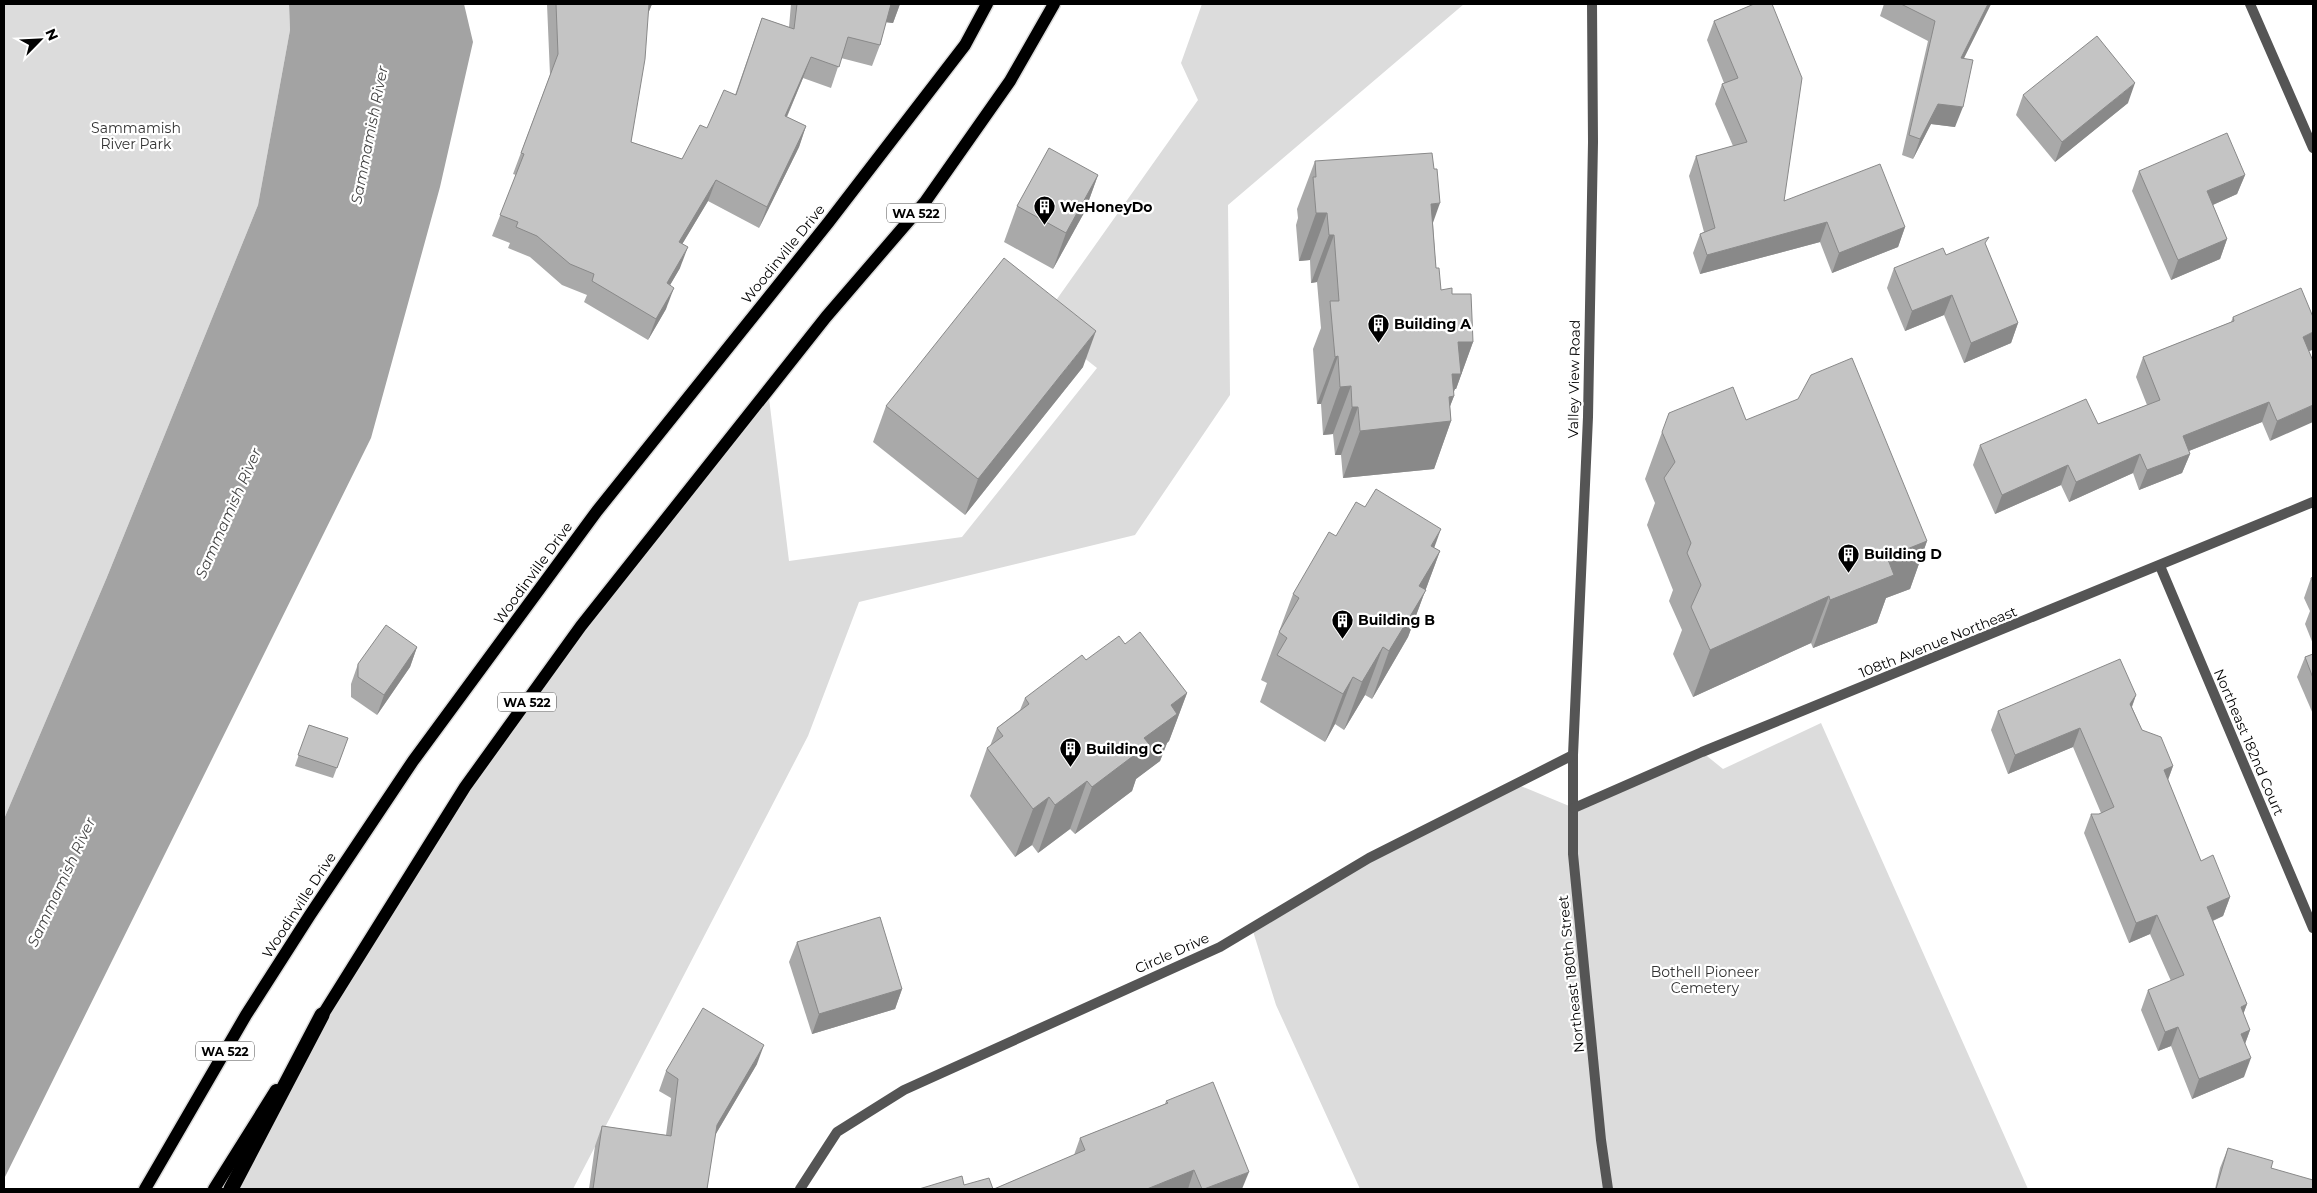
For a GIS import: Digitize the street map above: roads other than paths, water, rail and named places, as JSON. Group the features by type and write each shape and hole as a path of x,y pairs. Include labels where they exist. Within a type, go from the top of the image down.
{"highway":[{"path":"231,1189 322,1015"}],"main road":[{"name":"Woodinville Drive","path":"145,1189 246,1015 413,761 597,510 828,223 965,45 987,4"},
{"name":"WA 522","path":"214,1189 465,787 581,626 826,317 925,202 1010,81 1054,4"}],"street":[{"name":"Valley View Road","path":"1573,755 1588,398 1593,142 1592,4"},
{"path":"2250,4 2313,148"},
{"name":"108th Avenue Northeast","path":"1574,808 1702,752 2313,502"},
{"name":"Northeast 182nd Court","path":"2160,566 2313,928"},
{"name":"Northeast 180th Street","path":"1573,755 1573,854 1601,1140 1608,1189"},
{"name":"Circle Drive","path":"800,1189 837,1132 904,1090 1220,947 1368,858 1573,755"}],"water":[{"name":"Sammamish River","path":"289,4 464,4 473,42 440,187 371,438 4,1179 4,819 107,577 258,205 290,30"}],"place":[{"name":"WeHoneyDo","path":"1044,226"},
{"name":"Building A","path":"1378,343"},
{"name":"Building D","path":"1848,573"},
{"name":"Building B","path":"1342,639"},
{"name":"Building C","path":"1070,768"}],"park label":[{"name":"Sammamish River Park","path":"136,136"},
{"name":"Bothell Pioneer Cemetery","path":"1705,980"}]}
